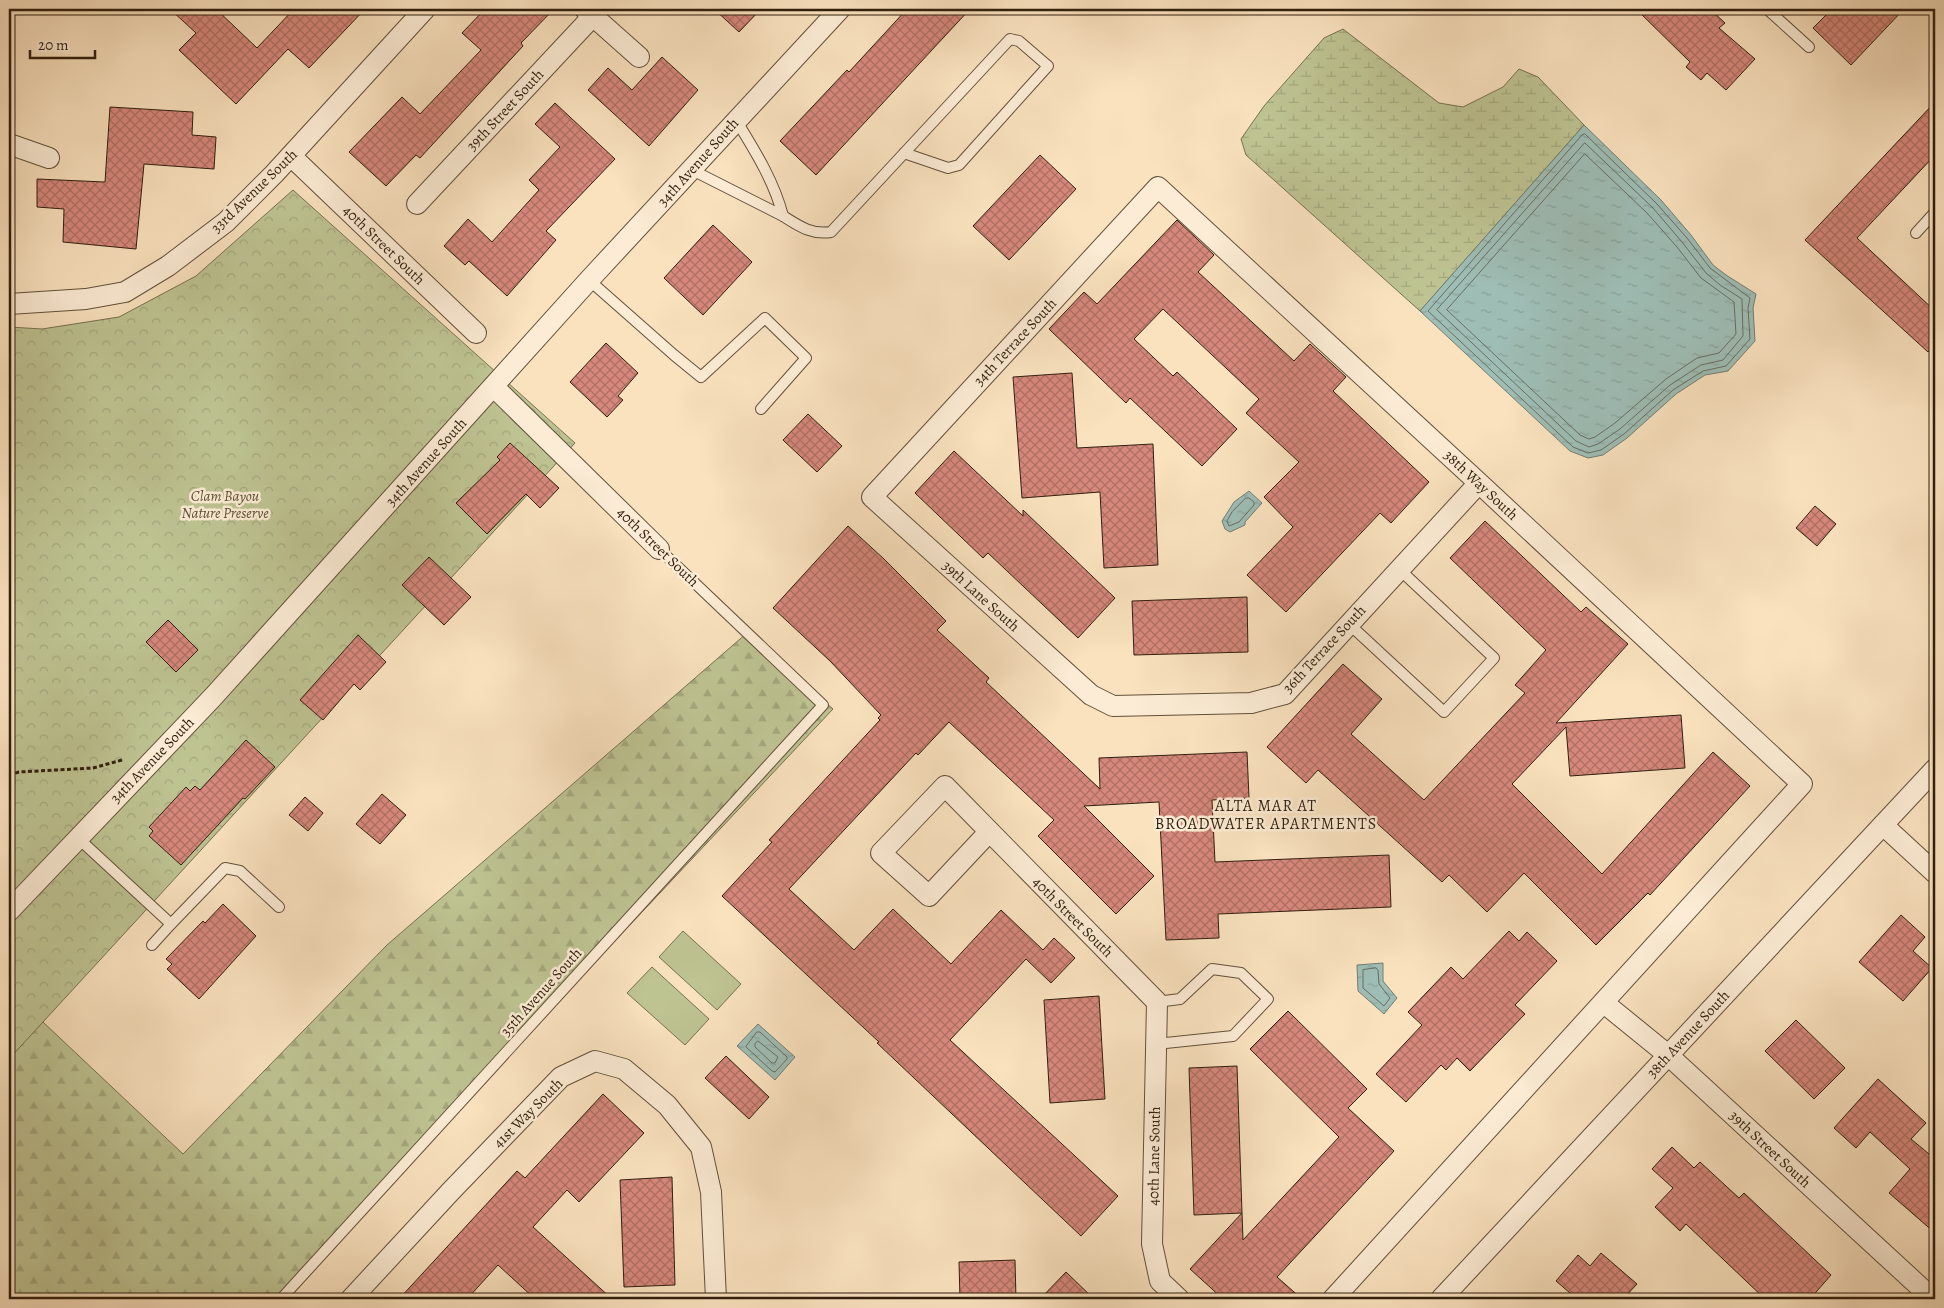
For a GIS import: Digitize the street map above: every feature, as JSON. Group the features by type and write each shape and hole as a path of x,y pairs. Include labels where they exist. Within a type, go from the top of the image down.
{"street":[{"name":"33rd Avenue South","path":"9,304 86,299 125,292 168,266 226,222 291,156 425,9"},
{"name":"34th Avenue South","path":"9,911 213,697 589,280 840,9"},
{"name":"39th Street South","path":"417,204 589,12 639,57"},
{"path":"9,144 49,158"},
{"name":"40th Street South","path":"291,156 476,333"},
{"name":"38th Way South","path":"1158,187 1479,482 1802,784 1604,1003"},
{"name":"34th Terrace South","path":"872,497 1158,187"},
{"name":"40th Street South","path":"494,387 659,549"},
{"name":"36th Terrace South","path":"1090,695 1113,706 1251,703 1285,694 1479,482"},
{"name":"39th Lane South","path":"872,497 1090,695"},
{"name":"38th Avenue South","path":"1451,1296 1668,1055 1935,769"},
{"name":"40th Street South","path":"989,832 929,896 881,853 945,786 1157,1002"},
{"path":"1884,824 1935,873"},
{"name":"40th Lane South","path":"1157,1002 1152,1244 1160,1280 1180,1299"},
{"name":"39th Street South","path":"1604,1003 1668,1055 1933,1299"},
{"path":"1333,1299 1604,1003"},
{"name":"41st Way South","path":"352,1299 561,1077 595,1061 624,1069 667,1105 701,1147 711,1192 716,1299"}],"lane":[{"path":"1767,9 1809,47"},
{"path":"692,170 783,216 806,230 821,234 831,232 904,153 1010,40 1019,41 1048,66 959,165 948,168 904,153"},
{"path":"736,120 758,156 778,196 783,216"},
{"path":"1916,233 1935,212"},
{"path":"589,280 674,356 701,376 765,318 806,358 761,409"},
{"name":"40th Street South","path":"659,549 823,705"},
{"path":"1349,624 1444,712 1494,658 1399,569"},
{"name":"35th Avenue South","path":"281,1299 823,705"},
{"path":"78,838 171,924"},
{"path":"152,945 225,868 240,871 280,907"},
{"path":"1156,1044 1233,1036 1268,999 1242,974 1212,969 1180,999 1157,1002"}],"green space":[{"path":"1343,29 1439,103 1463,107 1503,87 1519,69 1538,77 1584,125 1420,311 1246,155 1241,139 1264,106 1324,38"},
{"name":"Clam Bayou Nature Preserve","path":"293,190 575,443 9,1059 9,327 42,329 119,317 196,276"},
{"path":"747,633 833,709 278,1299 9,1299 9,990 183,1154 387,945"},
{"path":"683,931 741,984 717,1010 659,957"},
{"path":"652,967 709,1019 685,1045 627,993"}],"water":[{"path":"1584,125 1661,200 1691,235 1713,265 1756,294 1753,308 1755,341 1728,371 1705,375 1676,394 1627,438 1603,455 1588,458 1570,451 1420,311"},
{"path":"1249,491 1262,503 1245,522 1245,525 1230,532 1225,529 1222,521 1234,502"},
{"path":"1383,963 1383,981 1397,998 1384,1014 1358,991 1357,965"},
{"path":"758,1024 795,1057 775,1080 737,1046"}],"building":[{"path":"170,9 216,9 257,48 294,9 365,9 309,68 288,49 236,104 179,50 196,33"},
{"path":"485,9 554,9 521,43 523,46 420,158 416,155 386,186 349,152 402,97 420,114 481,50 462,33"},
{"path":"714,9 761,9 739,32"},
{"path":"907,9 970,9 816,175 780,141 847,70 849,72"},
{"path":"1636,9 1710,9 1725,23 1719,28 1755,59 1726,90 1707,73 1701,80 1686,67 1690,62"},
{"path":"1832,9 1904,9 1851,65 1813,28"},
{"path":"662,57 698,90 649,146 588,90 608,68 632,90"},
{"path":"1935,102 1935,155 1857,238 1935,311 1935,344 1928,352 1805,240"},
{"path":"555,103 615,159 546,231 556,240 507,296 469,261 465,265 444,246 468,219 492,242 539,190 529,180 560,147 535,124"},
{"path":"110,107 193,112 192,135 216,137 214,169 144,164 136,249 63,242 64,209 37,207 37,179 105,182"},
{"path":"1040,155 1076,189 1009,260 973,226"},
{"path":"1177,220 1214,255 1198,272 1294,361 1310,344 1346,377 1333,391 1429,482 1391,523 1380,513 1286,612 1247,575 1293,527 1264,497 1299,462 1246,413 1259,399 1163,309 1134,339 1173,376 1177,372 1237,429 1202,466 1130,398 1126,403 1049,329 1084,292 1097,304"},
{"path":"713,225 752,262 703,315 664,278"},
{"path":"606,343 638,373 618,396 623,400 607,417 570,382"},
{"path":"1072,373 1077,448 1153,444 1158,565 1104,568 1100,492 1022,498 1013,377"},
{"path":"808,414 842,446 817,472 783,440"},
{"path":"510,443 559,488 540,508 526,494 487,534 456,503 500,460 497,457"},
{"path":"954,451 1023,516 1023,510 1115,598 1078,638 988,553 983,558 915,493"},
{"path":"1815,506 1836,524 1817,546 1796,528"},
{"path":"1485,521 1581,612 1586,607 1628,644 1556,723 1681,715 1685,768 1570,776 1566,727 1512,784 1602,874 1713,752 1750,786 1650,895 1648,893 1596,945 1524,873 1487,912 1449,875 1442,882 1318,770 1306,783 1267,747 1343,664 1382,699 1351,734 1424,800 1525,693 1515,685 1546,650 1450,558"},
{"path":"848,526 946,621 937,630 989,678 986,682 1100,789 1099,758 1247,752 1249,798 1212,800 1215,862 1389,855 1391,907 1218,914 1219,938 1166,940 1159,802 1084,806 1154,876 1116,914 1038,836 1054,820 949,722 918,755 916,753 789,889 854,950 893,909 951,964 1001,910 1043,950 1054,938 1075,958 1051,983 1026,959 950,1040 1118,1196 1081,1236 877,1043 879,1042 722,896 772,842 769,840 880,720 878,718 881,715 830,661 773,608"},
{"path":"429,557 471,597 444,625 402,585"},
{"path":"1247,597 1248,652 1134,655 1132,601"},
{"path":"168,620 198,650 176,672 146,642"},
{"path":"358,635 386,662 360,690 354,684 323,720 300,700"},
{"path":"246,740 275,767 245,799 243,798 181,865 149,836 153,831 149,827 186,787 190,791 195,786 200,790"},
{"path":"382,794 406,815 380,844 356,824"},
{"path":"305,797 323,813 308,831 289,815"},
{"path":"223,904 256,936 199,999 167,969 172,964 166,959 203,921 205,923"},
{"path":"1901,915 1925,937 1913,951 1932,968 1903,1001 1859,962"},
{"path":"1509,931 1519,941 1527,932 1557,961 1515,1005 1525,1014 1470,1071 1457,1058 1446,1070 1441,1065 1406,1102 1376,1074 1422,1025 1408,1012 1451,967 1463,979"},
{"path":"1099,996 1105,1099 1050,1103 1044,1000"},
{"path":"1288,1011 1367,1089 1348,1108 1394,1151 1277,1277 1302,1299 1223,1299 1190,1269 1242,1213 1243,1240 1339,1137 1250,1049"},
{"path":"1796,1020 1845,1068 1814,1099 1765,1051"},
{"path":"726,1056 769,1097 749,1119 705,1078"},
{"path":"1237,1066 1242,1213 1194,1215 1189,1068"},
{"path":"1878,1079 1926,1123 1911,1139 1935,1159 1935,1233 1889,1193 1910,1169 1870,1132 1856,1148 1834,1128"},
{"path":"603,1094 644,1133 579,1202 567,1190 533,1227 612,1299 535,1299 498,1265 467,1299 399,1299 517,1171 525,1178"},
{"path":"1672,1147 1694,1168 1700,1162 1739,1198 1744,1193 1831,1275 1810,1299 1765,1299 1686,1224 1680,1231 1655,1207 1673,1188 1652,1169"},
{"path":"672,1177 675,1285 624,1287 620,1180"},
{"path":"1601,1253 1637,1284 1623,1299 1577,1299 1556,1281 1578,1255 1590,1266"},
{"path":"1015,1260 1016,1299 960,1299 959,1262"},
{"path":"1066,1272 1094,1299 1040,1299"}],"district":[{"name":"ALTA MAR AT BROADWATER APARTMENTS","path":"1266,814"}]}
